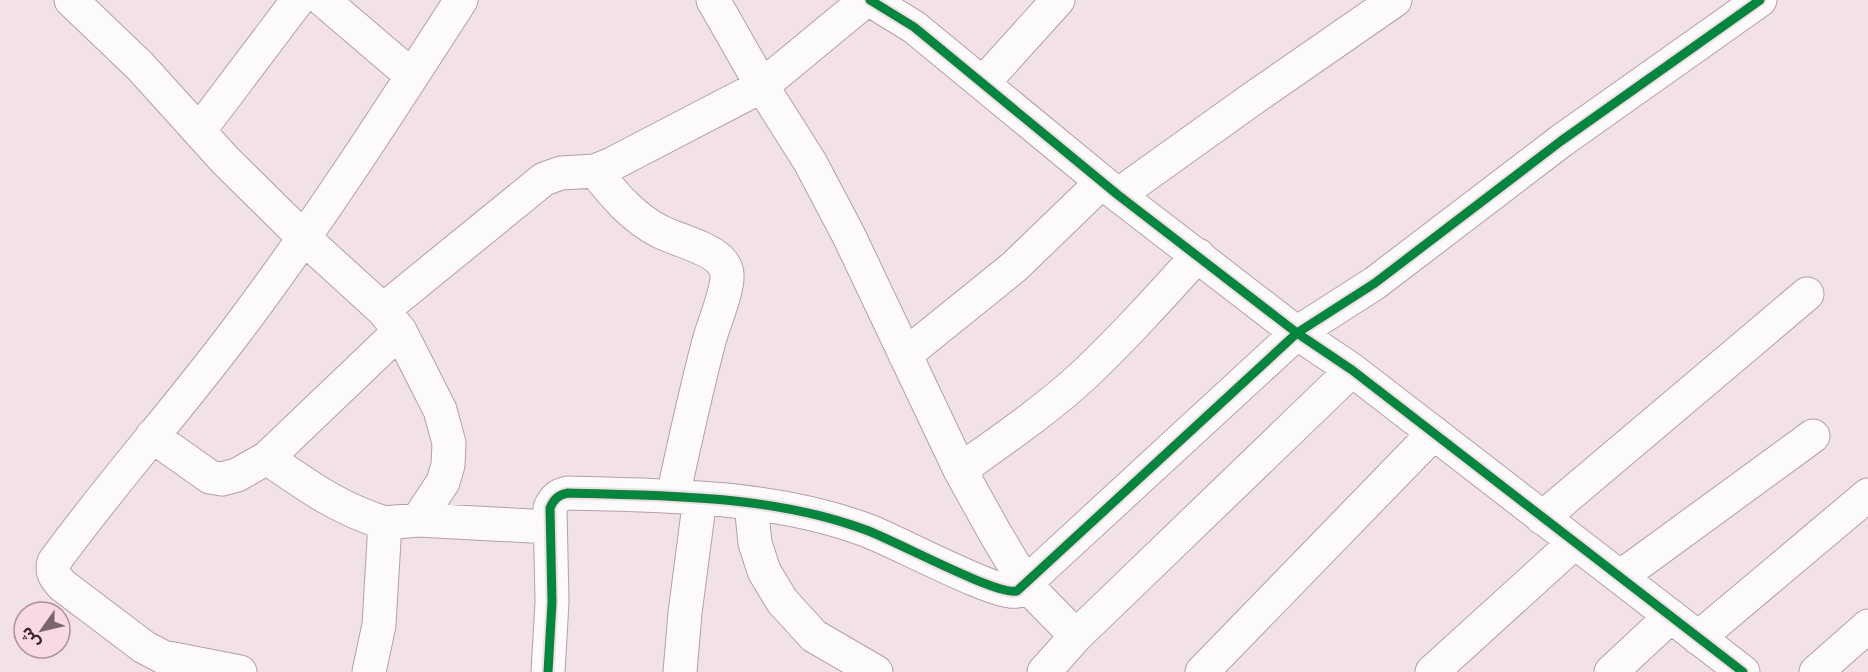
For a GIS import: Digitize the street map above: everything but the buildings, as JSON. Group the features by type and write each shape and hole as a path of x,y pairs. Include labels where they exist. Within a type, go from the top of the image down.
{"street":[{"path":"199,131 298,0"},
{"path":"323,0 412,76"},
{"path":"240,672 163,657 144,647 62,585 55,578 52,570 54,562 152,436 201,378 304,238 379,129 461,0"},
{"path":"713,0 762,86 810,162 849,236 960,470 1026,585 1076,636"},
{"path":"982,83 1058,0"},
{"path":"905,355 1110,188 1255,96 1395,0"},
{"path":"548,672 552,602 550,508 560,495 568,493 687,497 800,511 834,519 878,535 1004,591 1017,591 1297,333 1375,283 1562,141 1760,0"},
{"path":"152,436 210,477 222,479 237,475 267,458 392,321 544,179 561,173 595,171 762,86 879,2 914,27 1110,188 1297,333 1352,370 1743,672"},
{"path":"82,4 225,160 392,321 440,410 449,443 448,465 443,482 417,520"},
{"path":"595,171 619,201 639,219 659,231 714,255 726,268 725,288 705,353 687,497 685,613 680,672"},
{"path":"960,470 1083,376 1139,320 1198,255"},
{"path":"1542,518 1807,294"},
{"path":"1044,672 1076,636 1352,370"},
{"path":"1202,672 1434,433"},
{"path":"1620,577 1813,436"},
{"path":"267,458 329,500 356,514 385,523 417,520 550,527"},
{"path":"1698,638 1868,495"},
{"path":"752,504 755,543 764,572 782,601 814,636 876,672"},
{"path":"369,672 379,625 385,523"},
{"path":"1432,672 1575,542"},
{"path":"1611,672 1671,616"},
{"path":"1816,672 1868,626"}],"cycle path":[{"path":"870,0 914,27 1118,195 1297,333 1352,370 1743,672"},
{"path":"548,672 552,602 550,508 557,498 568,493 681,497 794,510 830,518 866,530 968,577 1006,590 1017,591 1297,333 1375,283 1561,141 1760,0"}]}
